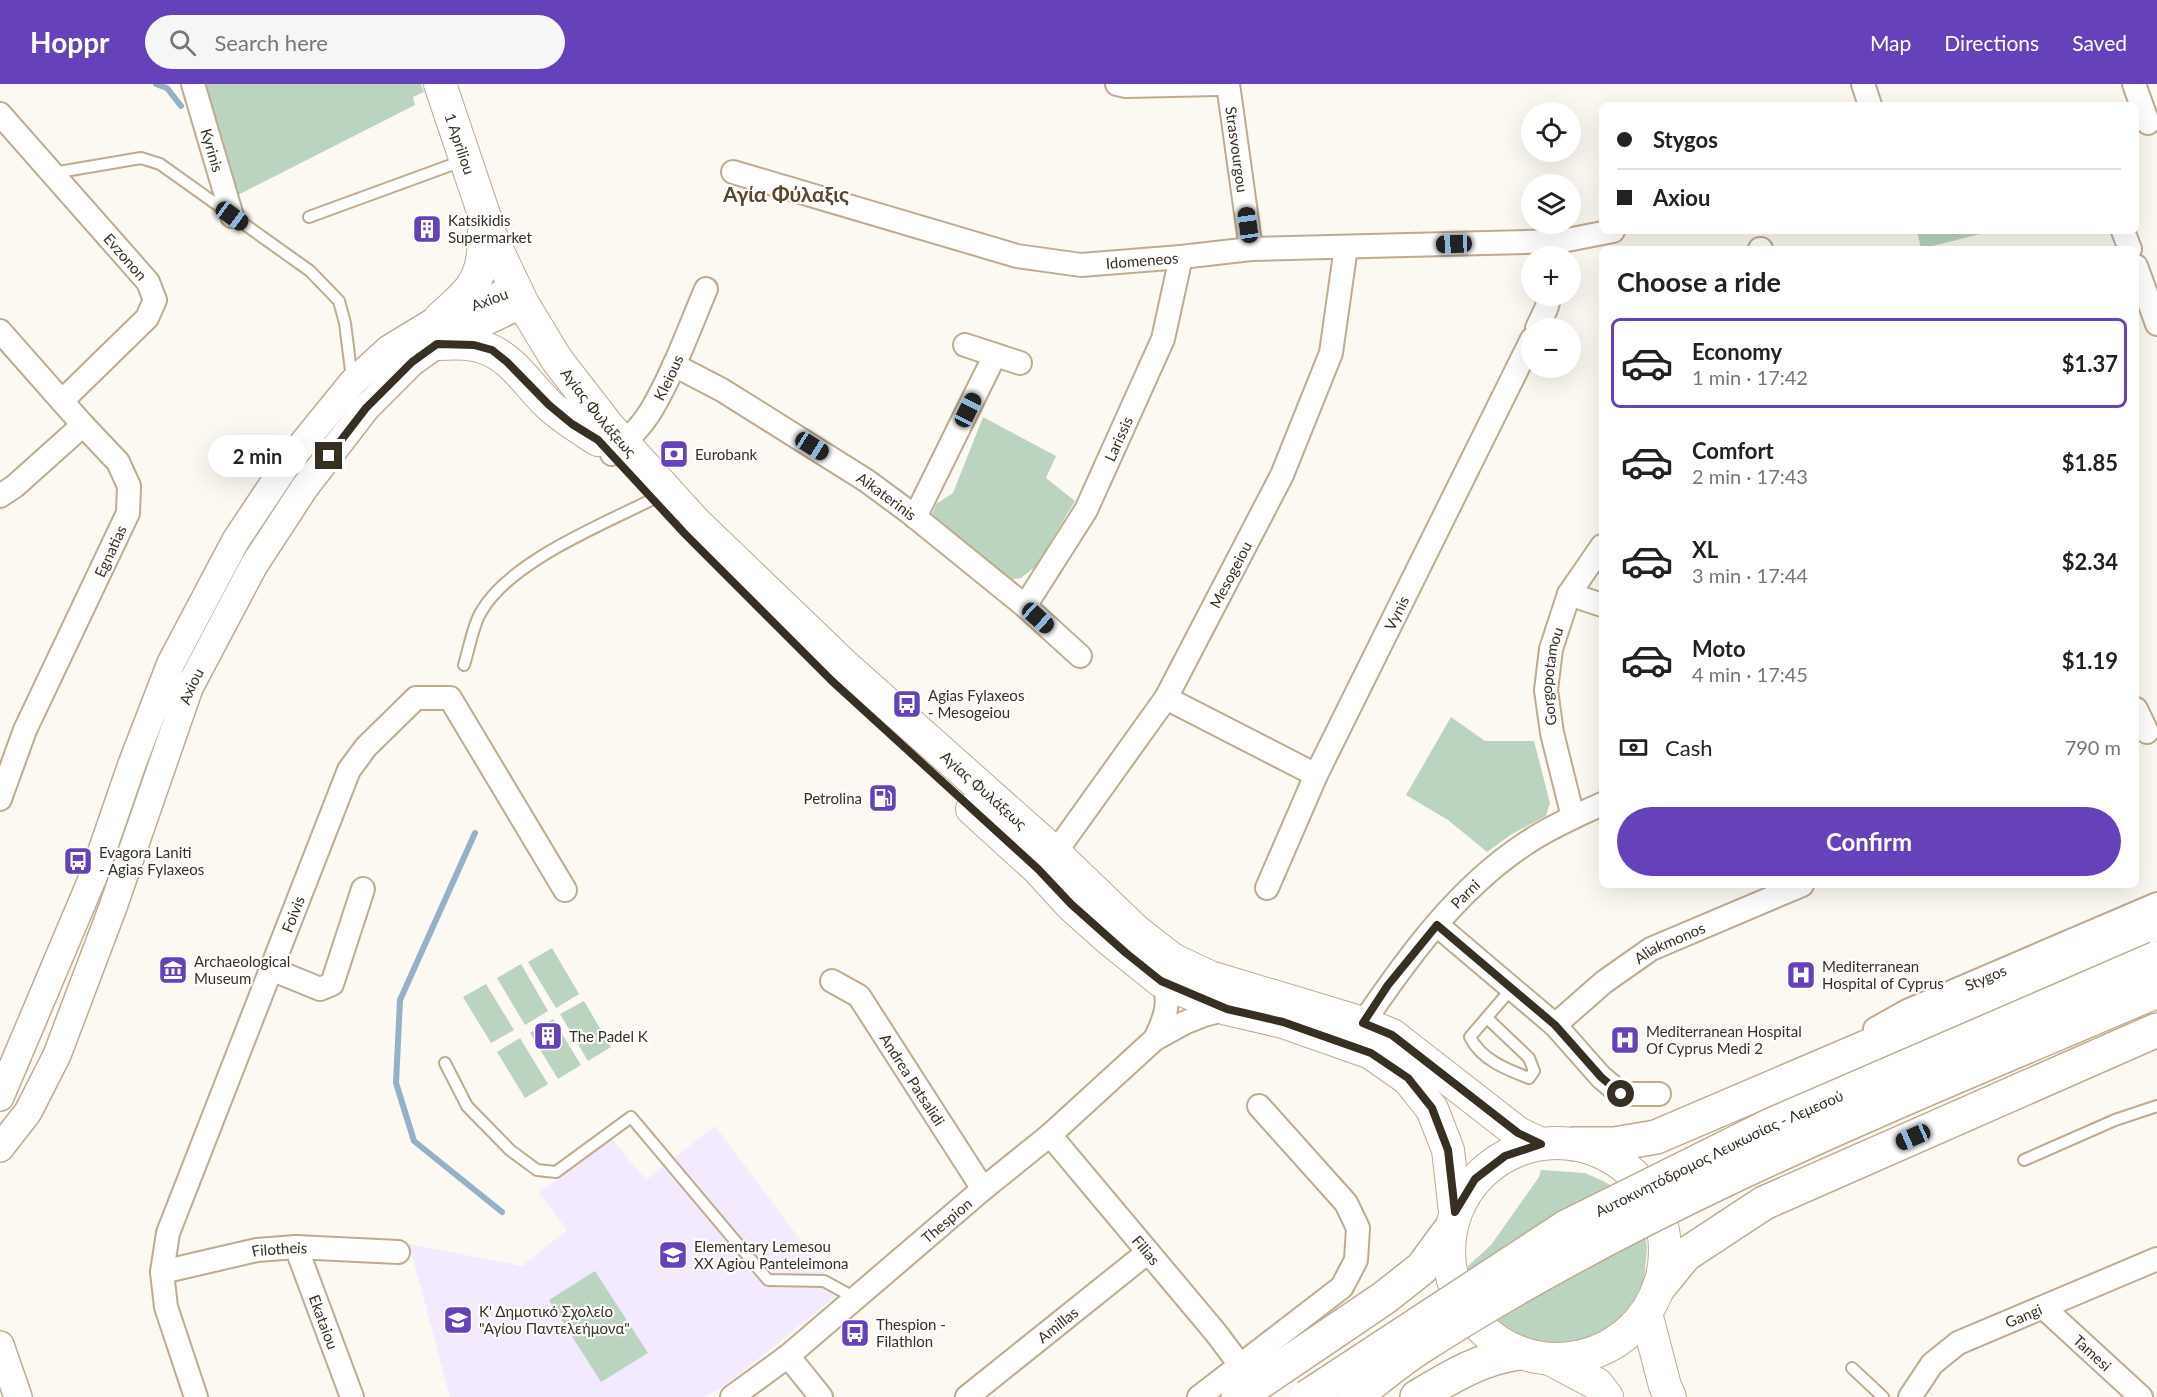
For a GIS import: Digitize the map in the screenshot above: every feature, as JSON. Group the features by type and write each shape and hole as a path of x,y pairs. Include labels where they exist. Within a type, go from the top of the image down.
{"highway":[{"path":"1575,1144 1615,1144 1656,1137 2157,923"},
{"name":"Αυτοκινητόδρομος Λευκωσίας - Λεμεσού","path":"1307,1397 1566,1227 1769,1126 2157,958"},
{"name":"Αυτοκινητόδρομος Λευκωσίας - Λεμεσού","path":"1354,1397 1418,1349 1583,1251 1781,1152 2157,991"},
{"path":"1653,1300 1685,1255 1764,1203 2157,1030"},
{"path":"1238,1397 1384,1298 1422,1268 1453,1221"},
{"path":"1417,1397 1457,1374 1498,1356 1534,1356"}],"main road":[{"name":"1 Apriliou","path":"440,84 486,221"},
{"path":"486,221 512,300"},
{"path":"486,221 482,267 477,280 438,331 492,350 572,424 611,446"},
{"name":"Αγίας Φυλάξεως","path":"512,300 541,367 685,534 832,681 1046,861 1172,959 1210,977 1363,1023 1392,1035 1518,1133 1541,1144"},
{"name":"Αγίας Φυλάξεως","path":"611,446 838,658 1046,861 1071,904 1109,939 1161,981 1227,1009 1283,1022 1371,1053 1408,1078 1432,1108 1448,1150 1453,1221 1448,1263 1457,1295 1472,1320 1493,1340 1534,1356"},
{"path":"1453,1221 1475,1179 1505,1156 1541,1144 1575,1144 1610,1156 1639,1180 1658,1212 1665,1248 1653,1300 1665,1386 1670,1397"},
{"path":"1534,1356 1578,1358 1604,1349 1628,1334 1653,1300"},
{"path":"1534,1356 1597,1384 1607,1397"}],"street":[{"name":"Kyrinis","path":"193,84 232,216"},
{"path":"1117,84 1126,86 1218,84"},
{"name":"Strasvourgou","path":"1228,84 1251,249"},
{"path":"1863,84 1869,102"},
{"path":"2134,84 2147,123"},
{"name":"Evzonon","path":"0,114 148,282 155,300 147,318 62,401"},
{"name":"Idomeneos","path":"733,172 1017,256 1082,265 1251,249 1346,247 1521,249"},
{"name":"Idomeneos","path":"1569,246 1604,234"},
{"name":"Mesogeiou","path":"1046,861 1166,698 1282,476 1331,352 1346,247"},
{"name":"Larissis","path":"1024,606 1086,510 1163,339 1181,257"},
{"path":"2139,274 2156,320"},
{"name":"Kleious","path":"611,446 652,410 706,289"},
{"name":"Axiou","path":"0,1097 93,877 132,764 171,663 236,540 288,462 352,382 389,349 512,300"},
{"name":"Egnatias","path":"0,331 118,462 129,486 128,513 25,730 0,799"},
{"name":"Axiou","path":"0,1148 28,1112 57,1055 113,907 189,688 248,575 305,487 366,408 412,362 438,331"},
{"path":"965,345 1020,363"},
{"path":"915,517 995,355"},
{"name":"Vynis","path":"1267,888 1316,775 1521,361"},
{"name":"Aikaterinis","path":"674,365 722,390 867,481 1024,606 1080,656"},
{"path":"0,496 15,486 83,425"},
{"name":"Gorgopotamou","path":"1573,818 1552,733 1546,690 1551,649 1569,594 1599,550"},
{"path":"1569,594 1599,604"},
{"name":"Foivis","path":"196,1397 166,1307 162,1272 168,1233 349,770 366,747 416,698 450,698 565,890"},
{"path":"1166,698 1316,775"},
{"path":"2139,715 2147,732"},
{"name":"Parni","path":"1363,1023 1388,985 1467,892 1525,843 1599,805"},
{"name":"Aliakmonos","path":"1555,1025 1604,982 1651,949 1795,888"},
{"path":"271,969 320,988 332,984 363,889"},
{"name":"Stygos","path":"1756,1095 1907,1011 2157,904"},
{"path":"1437,925 1555,1025 1601,1077 1621,1094 1659,1094"},
{"name":"Andrea Patsalidi","path":"832,981 860,996 983,1189"},
{"name":"Thespion","path":"1155,1039 1164,1023 1167,1006 1166,988 1161,981"},
{"name":"Thespion","path":"732,1397 788,1356 983,1189 1050,1135 1155,1039 1184,1023 1227,1009"},
{"path":"1199,1397 1342,1287 1356,1260 1358,1228 1346,1203 1259,1106"},
{"name":"Filias","path":"1050,1135 1216,1333 1240,1365"},
{"name":"Filotheis","path":"162,1272 257,1250 296,1247 398,1252"},
{"name":"Ekataiou","path":"296,1247 352,1397"},
{"name":"Amillas","path":"967,1397 1148,1252"},
{"name":"Gangi","path":"1910,1397 1932,1364 1958,1343 2157,1259"},
{"name":"Tamesi","path":"2044,1308 2141,1397"},
{"path":"0,1346 17,1394"},
{"path":"788,1356 821,1397"},
{"path":"0,1368 17,1394"}],"lane":[{"path":"53,173 141,158 160,164 310,271 339,301 345,323 352,382"},
{"path":"309,217 465,160"},
{"path":"464,665 480,612 521,569 553,549 653,499"},
{"path":"1488,1019 1529,1058 1534,1071 1529,1078 1501,1067 1473,1044 1470,1037 1488,1019 1512,988"},
{"path":"445,1063 467,1106 510,1150 537,1170 556,1172 631,1118 768,1280 824,1281 855,1298"},
{"path":"2024,1160 2115,1120 2157,1106"},
{"path":"1852,1368 1883,1397"}],"shaded area":[{"name":"Elementary Lemesou XX Agiou Panteleimona","path":"715,1126 840,1293 725,1386 704,1397 450,1397 409,1244 522,1266 567,1230 539,1193 611,1138 646,1180"}],"green space":[{"path":"207,84 421,84 424,92 413,97 415,105 234,197 205,91"},
{"path":"1918,234 1980,234 1933,246 1920,246"},
{"path":"983,417 1056,456 1046,478 1075,501 1036,566 1021,578 1007,580 1000,576 932,514 936,504 953,493"},
{"path":"1451,717 1485,741 1534,741 1550,803 1546,816 1512,834 1487,852 1448,820 1406,795"},
{"path":"552,948 579,994 556,1008 528,962"},
{"path":"521,964 548,1011 525,1025 497,978"},
{"path":"486,984 514,1030 491,1043 463,997"},
{"path":"584,1001 611,1047 588,1061 560,1014"},
{"path":"553,1019 581,1065 558,1079 530,1033"},
{"path":"520,1038 548,1084 525,1098 497,1052"},
{"path":"1541,1170 1585,1173 1605,1182 1624,1194 1645,1234 1647,1248 1644,1281 1626,1316 1598,1340 1575,1348 1546,1350 1525,1345 1501,1333 1486,1322 1467,1281 1468,1266 1491,1245 1539,1177"},
{"path":"595,1271 648,1353 601,1382 549,1300"}],"waterway":[{"path":"156,84 167,88 181,106"},
{"path":"475,833 400,1000 396,1083 414,1141 502,1212"}],"place":[{"name":"Katsikidis Supermarket","path":"427,229"},
{"name":"Eurobank","path":"674,454"},
{"name":"Agias Fylaxeos - Mesogeiou","path":"907,704"},
{"name":"Petrolina","path":"883,798"},
{"name":"Evagora Laniti - Agias Fylaxeos","path":"78,861"},
{"name":"Archaeological Museum","path":"173,970"},
{"name":"Mediterranean Hospital of Cyprus","path":"1801,975"},
{"name":"The Padel K","path":"548,1036"},
{"name":"Mediterranean Hospital Of Cyprus Medi 2","path":"1625,1040"},
{"name":"Elementary Lemesou XX Agiou Panteleimona","path":"673,1255"},
{"name":"Κ' Δημοτικό Σχολείο \"Αγίου Παντελεήμονα\"","path":"458,1320"},
{"name":"Thespion - Filathlon","path":"855,1333"}],"district":[{"name":"Αγία Φύλαξις","path":"786,193"}],"route":[{"path":"329,456 366,408 412,362 437,344 458,343 492,350 522,376 549,405 572,424 598,440 685,534 832,681 1038,869 1109,939 1161,981 1227,1009 1283,1022 1371,1053 1408,1078 1432,1108 1448,1150 1455,1212 1475,1179 1505,1156 1541,1144 1518,1133 1392,1035 1363,1023 1388,985 1437,925 1555,1025 1601,1077 1621,1094"}]}
